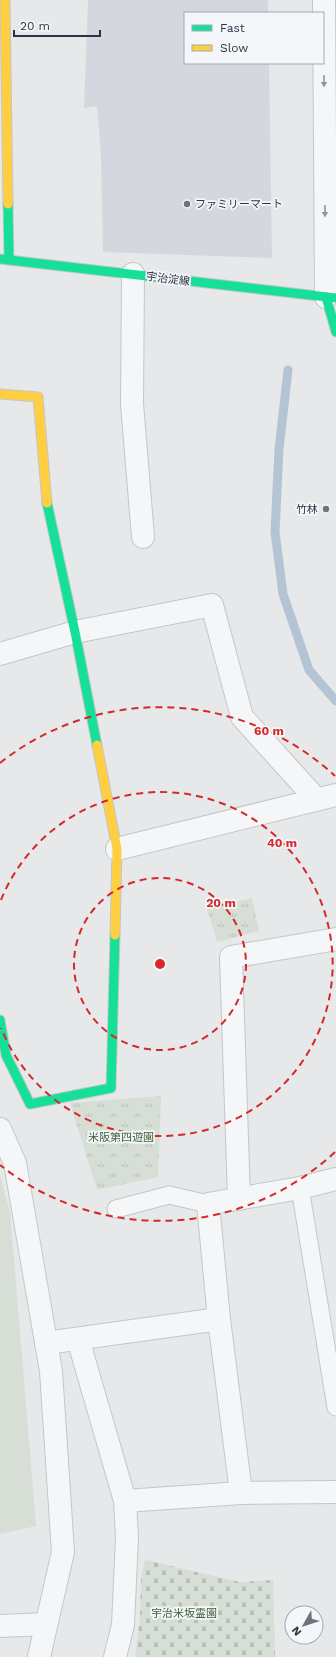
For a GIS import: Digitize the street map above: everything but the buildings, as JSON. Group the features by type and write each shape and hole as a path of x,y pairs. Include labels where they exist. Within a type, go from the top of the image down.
{"street":[{"path":"5,0 5,259"},
{"path":"324,0 331,298 336,332"},
{"name":"宇治淀線","path":"5,259 331,298"},
{"path":"133,274 132,404 143,537"},
{"path":"0,394 38,397 48,511 75,632 116,849 111,1088 30,1104 6,1055 0,1020"},
{"path":"0,654 75,632 212,605 242,717 326,798"},
{"path":"116,849 326,798"},
{"path":"239,1199 231,957 336,939"},
{"path":"0,1129 15,1163 51,1371 63,1552 39,1657"},
{"path":"241,1493 219,1319 208,1204 300,1188 336,1180"},
{"path":"46,1343 219,1319"},
{"path":"78,1338 125,1501 128,1537 123,1625 115,1657"},
{"path":"125,1501 241,1493 336,1492"},
{"path":"0,1626 46,1624"}],"lane":[{"path":"300,1188 336,1407"},
{"path":"116,1209 169,1195 208,1204"}],"shaded area":[{"name":"ファミリーマート","path":"88,0 268,0 268,12 184,12 184,64 269,64 272,258 103,252 101,157 97,106 84,108"}],"green space":[{"path":"252,898 259,931 217,942 207,908"},
{"name":"米阪第四遊園","path":"161,1096 158,1177 97,1190 70,1103"},
{"path":"0,1174 10,1213 36,1526 0,1534"},
{"name":"宇治米坂霊園","path":"145,1560 240,1582 273,1580 275,1657 135,1657 140,1617 141,1579"}],"waterway":[{"path":"288,370 279,449 275,532 283,594 309,670 336,701"}],"traffic: fast":[{"path":"8,204 9,260"},
{"path":"0,259 336,298"},
{"path":"326,297 336,332"},
{"path":"47,503 75,632 97,745"},
{"path":"0,1020 6,1055 30,1104 111,1088 115,935"}],"traffic: slow":[{"path":"5,0 8,204"},
{"path":"0,394 38,397 47,503"},
{"path":"97,745 117,849 115,935"}],"place":[{"name":"ファミリーマート","path":"187,204"},
{"name":"竹林","path":"326,509"}]}
